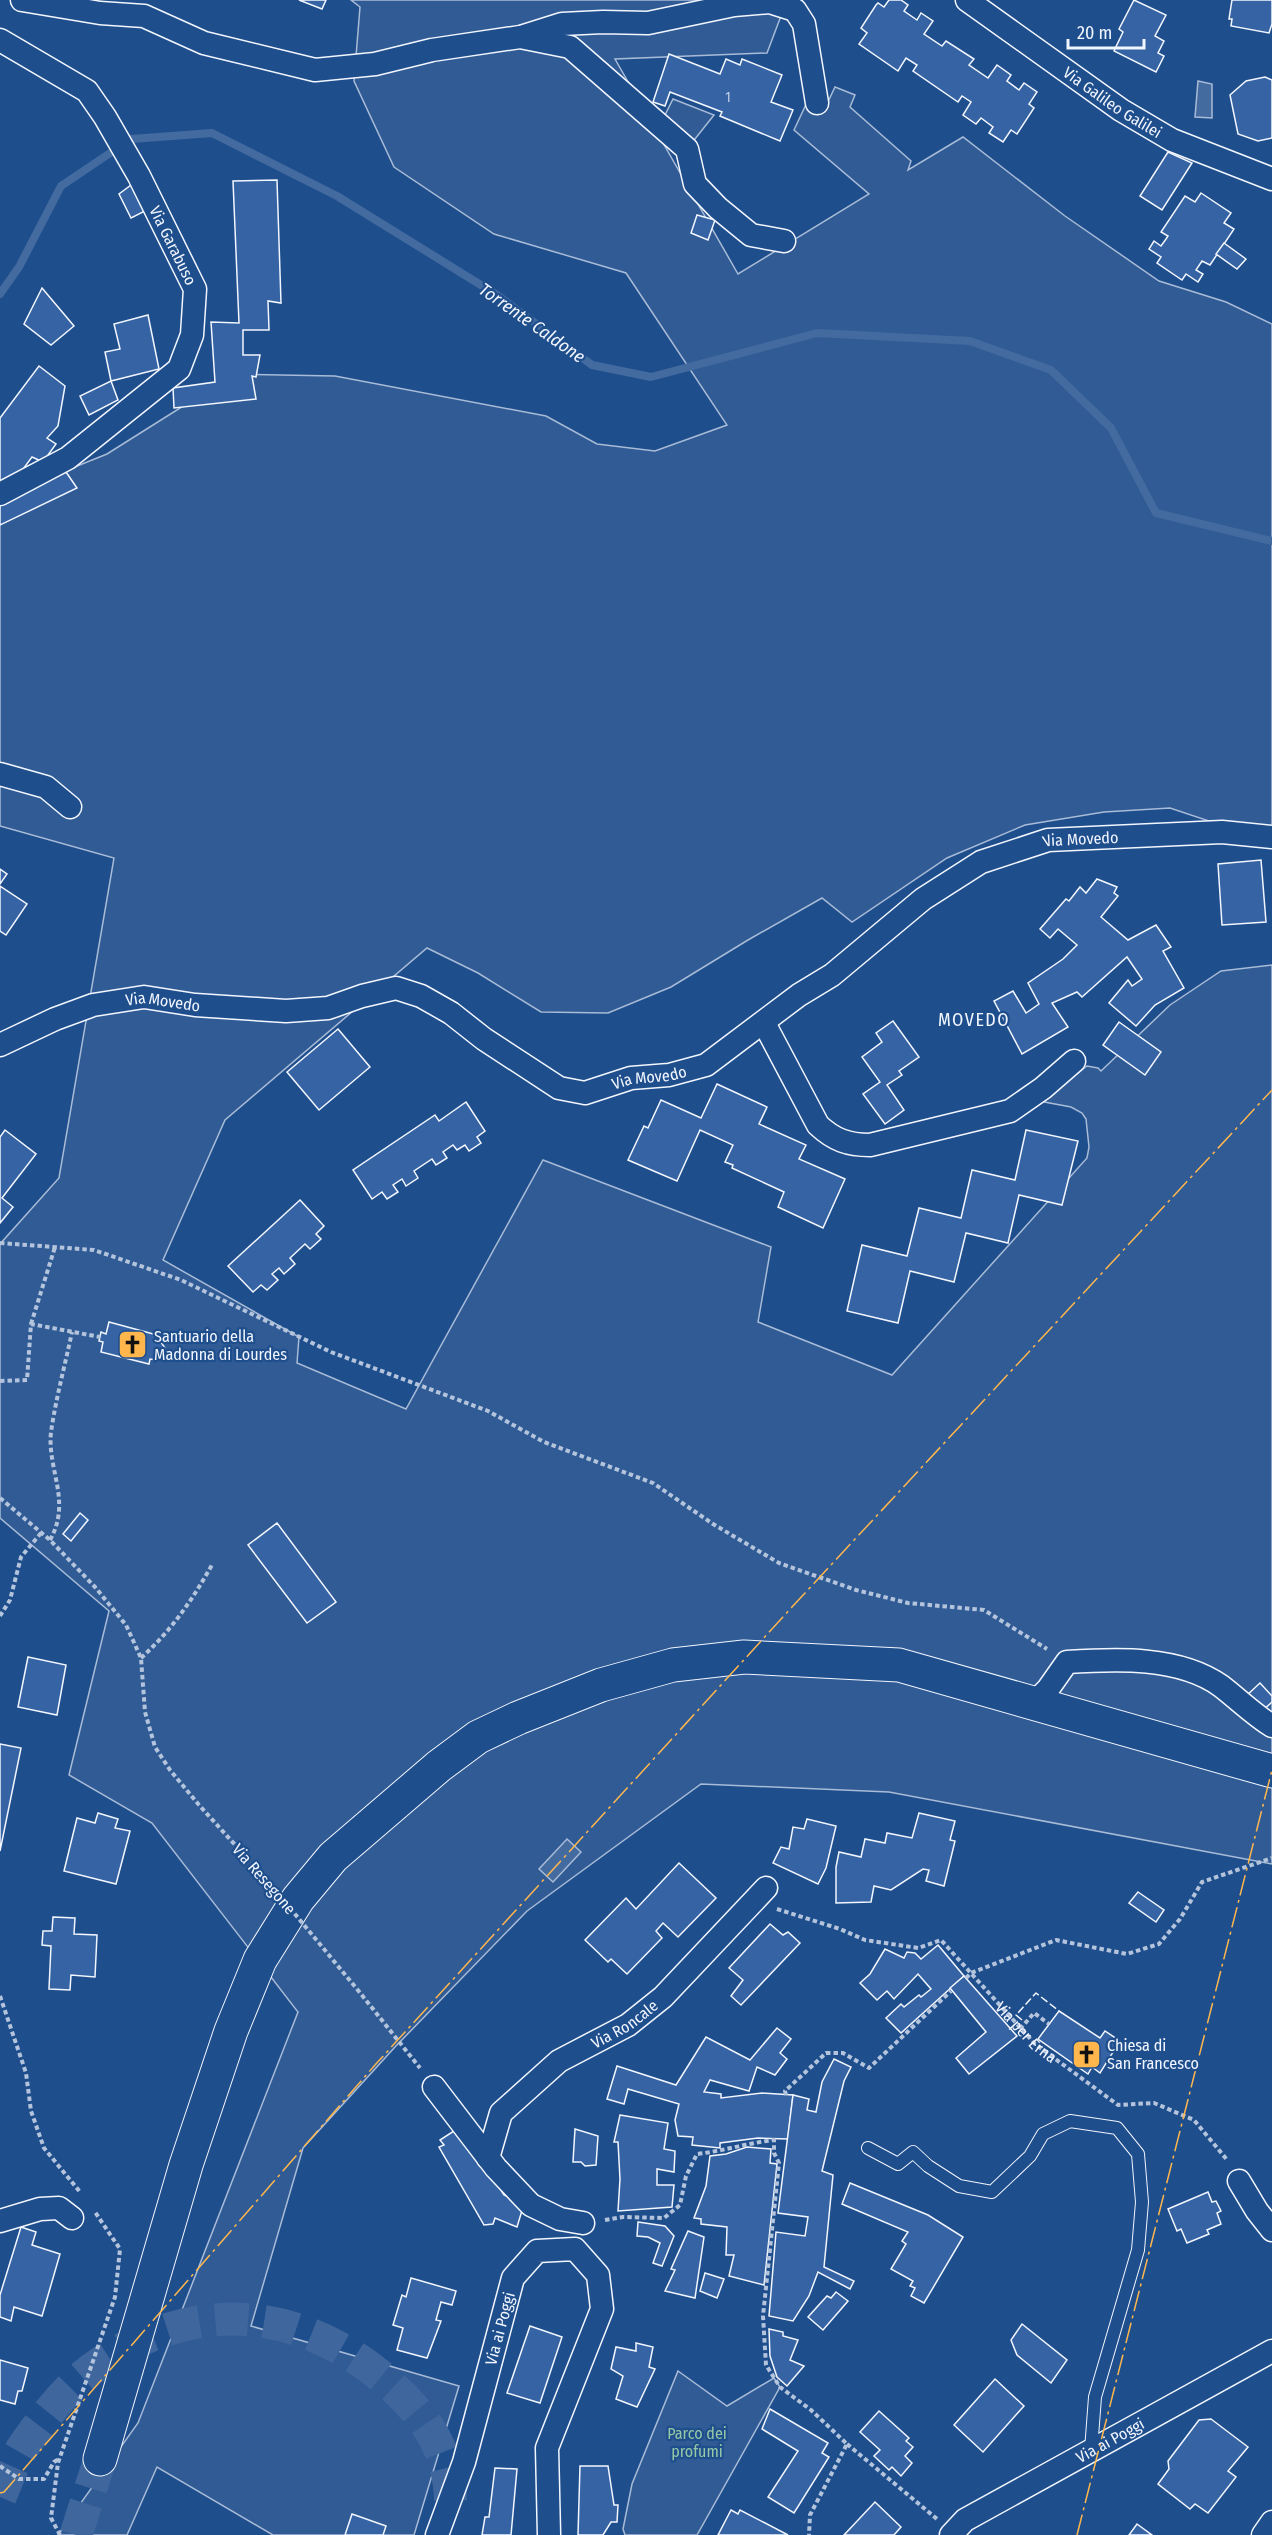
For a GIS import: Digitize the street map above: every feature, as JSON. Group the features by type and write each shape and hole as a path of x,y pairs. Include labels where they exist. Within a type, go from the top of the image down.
{"highway":[{"path":"100,2459 186,2164 231,2031 260,1960 298,1899 333,1857 439,1766 478,1737 518,1718 601,1685 673,1665 744,1657 899,1665 1272,1771"}],"street":[{"path":"22,0 100,13 144,16 204,43 315,70 375,64 432,50 520,37 562,24 648,23 734,5 770,2 795,10 804,24 817,103"},
{"name":"Via Galileo Galilei","path":"967,0 1121,111 1172,140 1272,179"},
{"path":"520,37 570,47 687,149 695,184 718,208 751,235 784,241"},
{"name":"Via Garabuso","path":"0,40 87,91 139,176 195,289 192,335 178,369 68,458 0,494"},
{"path":"0,774 46,787 70,807"},
{"name":"Via Movedo","path":"0,1045 55,1019 93,1005 144,997 195,1005 286,1011 328,1008 362,996 396,988 421,996 451,1013 484,1039 559,1088 585,1093 631,1078 669,1075 706,1065 799,995 832,975 923,899 981,862 1048,840 1222,832 1272,837"},
{"path":"764,1023 819,1125 828,1134 851,1145 870,1145 1010,1111 1043,1088 1074,1061"},
{"path":"1033,1704 1048,1689 1067,1662 1125,1659 1182,1668 1219,1685 1272,1726"},
{"name":"Via Roncale","path":"488,2158 501,2113 559,2061 628,2025 663,1997 760,1894"},
{"path":"434,2087 488,2158 531,2205 560,2219 583,2223"},
{"path":"1239,2181 1257,2211 1272,2230"},
{"path":"0,2221 40,2210 59,2208 82,2213"},
{"path":"549,2535 547,2448 602,2309 598,2275 575,2248 558,2250 560,2219"},
{"name":"Via ai Poggi","path":"437,2535 464,2462 513,2278 537,2251 558,2250"},
{"name":"Via ai Poggi","path":"952,2534 965,2520 1272,2351"},
{"path":"1263,2535 1272,2522"}],"lane":[{"path":"868,2148 898,2164 913,2152 928,2166 959,2186 992,2192 1030,2156 1042,2134 1070,2121 1117,2128 1138,2154 1142,2202 1138,2250 1095,2397 1091,2450"}],"path":[{"path":"0,1243 94,1250 181,1280 331,1352 488,1411 544,1442 653,1483 713,1524 779,1563 856,1590 908,1603 984,1610 1067,1662"},
{"path":"0,1381 27,1380 31,1324 55,1247"},
{"path":"31,1324 100,1337"},
{"path":"50,1540 57,1528 60,1513 51,1434 72,1332"},
{"name":"Via Resegone","path":"0,1498 50,1540 95,1587 126,1625 141,1658 145,1712 155,1747 170,1770 266,1879 396,2035 434,2087"},
{"path":"0,1616 10,1600 21,1557 41,1533"},
{"path":"141,1658 164,1637 195,1595 213,1563"},
{"path":"966,1978 971,1973 1056,1940 1127,1954 1159,1944 1180,1919 1202,1882 1272,1858"},
{"name":"Via per Erna","path":"760,1894 865,1940 918,1948 941,1940 1035,2044 1118,2105 1154,2103 1194,2120 1224,2154 1239,2181"},
{"path":"786,2095 785,2091 826,2053 843,2053 869,2068 951,1991"},
{"path":"0,1996 26,2073 31,2111 44,2148 86,2200"},
{"path":"1020,2029 1034,2013 1049,2024"},
{"path":"583,2223 623,2217 664,2218 680,2205 686,2176 697,2154 774,2140 774,2153 779,2163 763,2316 766,2365 780,2387 811,2410 952,2534"},
{"path":"60,2535 51,2518 60,2458 115,2296 120,2249 82,2213"},
{"path":"809,2535 810,2515 847,2444"},
{"path":"0,2466 19,2479 44,2479 54,2462 60,2458"}],"shaded area":[{"path":"351,0 787,0 767,53 615,59 738,274 869,194 794,130 809,98 826,106 835,87 855,95 850,107 911,161 908,170 963,137 1065,216 1159,281 1226,302 1272,324 1272,842 1170,808 1104,812 1025,825 947,858 852,922 822,898 671,987 608,1013 541,1012 478,973 427,948 225,1120 163,1260 299,1337 297,1363 406,1409 543,1160 771,1247 758,1322 892,1375 1087,1158 1089,1147 1086,1119 1082,1113 1071,1107 1039,1101 1087,1066 1098,1068 1101,1071 1170,1005 1221,971 1272,965 1272,1864 889,1792 701,1784 527,1911 395,2047 303,2148 251,2326 459,2386 414,2535 273,2535 157,2467 127,2535 58,2535 138,2423 298,2012 152,1823 69,1775 109,1611 0,1518 0,1244 59,1178 114,858 0,826 0,497 107,454 234,374 335,376 546,416 597,444 655,451 727,425 626,273 494,234 394,167 354,81 360,7"},
{"path":"1198,81 1212,84 1212,118 1195,117"},
{"path":"673,99 714,115 687,149 660,125"},
{"path":"567,1839 581,1852 553,1882 539,1869"},
{"name":"Parco dei profumi","path":"678,2371 727,2406 774,2378 780,2387 697,2535 625,2535 623,2529 632,2484"}],"building":[{"path":"299,0 326,0 322,9"},
{"path":"889,0 901,0 908,5 904,11 917,20 921,13 933,21 924,34 942,46 946,41 974,59 969,65 988,78 997,65 1011,75 1007,81 1019,90 1024,83 1037,92 1029,104 1034,108 1017,134 1011,130 1003,142 989,133 993,127 981,118 976,124 963,115 971,102 962,96 958,102 913,71 917,65 906,58 898,71 859,44 867,33 861,28 876,5 878,3 884,7"},
{"path":"1134,0 1166,15 1155,36 1164,41 1158,53 1164,56 1156,72 1114,51 1123,32 1119,29"},
{"path":"1232,0 1272,0 1272,24 1269,33 1231,26 1232,19 1229,19"},
{"path":"669,54 720,74 726,59 740,65 742,59 782,75 771,102 793,110 780,141 720,116 722,112 670,92 665,106 653,102"},
{"path":"1265,77 1272,80 1272,138 1258,141 1238,134 1230,95 1246,81"},
{"path":"1168,152 1192,163 1162,210 1140,196"},
{"path":"277,180 281,303 268,301 269,330 243,330 243,355 260,355 256,377 252,376 256,399 174,408 173,388 215,382 211,322 239,323 233,181"},
{"path":"131,185 145,211 131,218 119,194"},
{"path":"1201,193 1231,213 1224,223 1234,229 1210,265 1202,261 1196,270 1203,274 1198,282 1186,274 1182,280 1157,263 1161,257 1149,249 1154,241 1161,246 1166,239 1168,236 1161,232 1185,196 1195,202"},
{"path":"697,215 715,220 708,240 691,233"},
{"path":"1224,243 1246,259 1237,269 1216,254"},
{"path":"42,288 74,326 51,345 24,324"},
{"path":"148,315 159,369 111,381 105,352 120,349 114,324"},
{"path":"39,366 65,386 58,426 47,438 56,444 43,462 32,457 21,472 0,482 0,418"},
{"path":"111,381 118,400 89,415 80,396"},
{"path":"66,472 77,488 0,525 0,503"},
{"path":"1261,860 1266,922 1222,925 1218,864"},
{"path":"0,869 7,874 0,884"},
{"path":"1097,879 1117,887 1114,893 1118,896 1101,917 1128,940 1156,925 1171,947 1163,951 1184,988 1155,1005 1136,1026 1109,1003 1128,980 1132,986 1142,979 1127,957 1082,997 1077,992 1052,1003 1068,1027 1022,1054 994,1001 1013,991 1026,1013 1039,1004 1028,983 1063,959 1077,945 1058,929 1050,938 1040,929 1066,899 1069,901 1080,887 1086,893"},
{"path":"0,886 27,904 6,935 0,931"},
{"path":"893,1021 919,1057 899,1071 902,1075 887,1085 904,1110 885,1124 863,1094 880,1082 862,1057 882,1042 876,1033"},
{"path":"1119,1022 1161,1052 1145,1075 1103,1045"},
{"path":"338,1029 370,1067 319,1110 287,1072"},
{"path":"717,1084 767,1107 759,1124 806,1145 799,1159 845,1179 823,1228 778,1207 784,1192 732,1168 733,1165 725,1162 733,1145 700,1130 677,1181 628,1160 644,1126 648,1128 661,1100 701,1118"},
{"path":"466,1102 485,1131 477,1137 481,1143 469,1151 465,1145 457,1150 453,1145 443,1152 447,1158 436,1165 432,1159 414,1171 418,1178 406,1186 402,1179 393,1185 398,1192 387,1199 382,1192 372,1199 353,1170 435,1115 439,1121"},
{"path":"5,1130 36,1154 2,1198 13,1207 0,1223 0,1137"},
{"path":"1026,1130 1078,1141 1062,1205 1019,1195 1008,1243 966,1233 954,1282 910,1271 898,1323 847,1311 862,1245 907,1256 919,1208 961,1218 972,1170 1015,1180"},
{"path":"300,1200 324,1226 316,1234 321,1239 310,1249 305,1244 290,1258 295,1264 284,1274 279,1268 272,1274 278,1280 267,1290 261,1285 253,1292 228,1266"},
{"name":"Santuario della Madonna di Lourdes","path":"109,1322 157,1335 155,1339 165,1348 162,1357 157,1360 150,1359 149,1364 101,1352 103,1342 99,1341 101,1332 106,1334"},
{"path":"80,1513 88,1520 71,1541 63,1534"},
{"path":"277,1523 336,1602 307,1623 248,1545"},
{"path":"28,1657 66,1665 57,1715 18,1707"},
{"path":"1260,1683 1272,1696 1272,1702 1260,1713 1245,1697"},
{"path":"0,1744 21,1748 0,1851"},
{"path":"98,1813 118,1819 115,1828 130,1831 116,1884 64,1871 77,1818 95,1823"},
{"path":"919,1813 955,1821 950,1840 955,1841 944,1886 926,1881 929,1870 923,1869 891,1890 874,1886 871,1902 836,1903 836,1867 839,1852 861,1857 865,1839 885,1843 887,1833 912,1838"},
{"path":"807,1819 836,1826 826,1868 818,1884 773,1863 781,1847 789,1849 793,1827 804,1829"},
{"path":"679,1863 716,1898 678,1937 663,1923 656,1931 662,1938 627,1974 611,1959 608,1962 585,1940 626,1898 636,1909"},
{"path":"1138,1892 1164,1910 1156,1922 1129,1903"},
{"path":"53,1917 75,1918 74,1934 97,1935 95,1977 71,1975 70,1990 49,1989 51,1946 42,1945 43,1931 52,1931"},
{"path":"770,1924 783,1935 788,1932 800,1943 741,2005 731,1996 743,1980 729,1968"},
{"path":"938,1945 964,1976 901,2033 886,2018 901,2004 904,2007 931,1989 918,1974 894,1999 887,1991 877,2000 860,1983 870,1974 885,1949 904,1958 907,1952 915,1953 921,1959"},
{"path":"964,1976 1017,2036 969,2074 956,2058 986,2032 950,1988"},
{"name":"Chiesa di San Francesco","path":"1059,2011 1100,2038 1105,2031 1120,2041 1100,2073 1092,2067 1088,2074 1038,2039"},
{"path":"777,2028 791,2039 780,2053 787,2059 775,2075 757,2067 749,2091 710,2080 704,2092 721,2094 721,2098 762,2093 793,2095 788,2139 758,2138 720,2143 720,2148 692,2145 693,2137 678,2136 675,2120 679,2104 628,2089 624,2104 607,2099 617,2066 676,2085 706,2037 750,2060"},
{"path":"834,2059 851,2067 844,2081 822,2171 833,2175 824,2267 854,2281 850,2289 818,2272 809,2296 793,2321 769,2316 776,2232 805,2236 808,2217 778,2213 793,2095 809,2099 807,2110 816,2112 822,2082"},
{"path":"620,2115 668,2123 664,2149 675,2151 674,2172 657,2169 657,2185 674,2185 672,2207 618,2211 620,2179 618,2142 614,2142"},
{"path":"460,2127 504,2195 524,2204 517,2227 495,2218 493,2224 484,2225 439,2147 444,2145 440,2140"},
{"path":"575,2129 598,2136 596,2165 585,2166 581,2162 573,2162"},
{"path":"747,2147 771,2149 770,2163 777,2164 764,2285 729,2276 734,2255 726,2255 727,2227 701,2224 701,2219 694,2218 706,2186 710,2156 726,2154"},
{"path":"850,2183 928,2215 963,2237 924,2303 911,2296 915,2288 910,2286 913,2281 891,2269 906,2244 902,2241 908,2232 842,2204"},
{"path":"1208,2192 1212,2202 1216,2201 1221,2211 1217,2213 1221,2224 1207,2230 1209,2234 1187,2243 1181,2229 1177,2231 1168,2209"},
{"path":"638,2222 665,2226 674,2236 662,2266 653,2263 660,2243 648,2237 637,2236"},
{"path":"21,2227 36,2232 32,2245 60,2254 42,2316 14,2307 11,2321 0,2317 0,2295"},
{"path":"688,2231 704,2237 695,2298 665,2291 675,2270 671,2269"},
{"path":"705,2273 724,2279 717,2298 700,2291"},
{"path":"411,2278 456,2291 452,2305 441,2302 436,2320 441,2321 427,2358 397,2350 403,2328 393,2325 402,2295 406,2297"},
{"path":"836,2292 848,2301 823,2330 808,2317 827,2296 831,2298"},
{"path":"1022,2324 1067,2360 1051,2383 1017,2355 1011,2340"},
{"path":"530,2326 562,2337 540,2403 507,2393"},
{"path":"769,2329 783,2332 783,2336 798,2340 790,2360 804,2366 787,2386 777,2377 770,2356"},
{"path":"636,2343 653,2347 649,2367 655,2369 637,2407 616,2399 623,2376 611,2369 616,2347 636,2351"},
{"path":"0,2360 28,2368 22,2391 18,2391 15,2404 0,2400"},
{"path":"995,2379 1024,2406 983,2452 954,2425"},
{"path":"770,2409 828,2443 822,2453 829,2457 794,2513 768,2497 798,2451 762,2429"},
{"path":"879,2411 909,2438 906,2441 913,2447 905,2456 912,2463 901,2476 892,2467 889,2470 874,2456 880,2450 860,2432"},
{"path":"1211,2419 1248,2447 1228,2471 1236,2477 1208,2513 1195,2504 1190,2509 1158,2484 1169,2469 1168,2461 1199,2420"},
{"path":"580,2466 608,2466 614,2505 618,2505 617,2522 611,2522 603,2535 578,2535"},
{"path":"495,2468 517,2469 511,2535 482,2535 485,2517 489,2517"},
{"path":"875,2502 901,2527 894,2535 844,2535"},
{"path":"731,2510 738,2514 740,2510 788,2535 718,2535"},
{"path":"352,2514 386,2526 383,2535 345,2535"},
{"path":"1137,2524 1152,2535 1129,2535"}],"waterway":[{"name":"Torrente Caldone","path":"0,294 19,267 61,186 131,139 212,133 337,196 497,295 592,365 651,377 817,333 970,341 1051,370 1111,428 1156,513 1272,541"}],"tunnel":[{"path":"0,2497 19,2453 40,2424 67,2391 99,2364 136,2342 174,2328 211,2320 249,2320 286,2326 322,2339 357,2359 391,2385 418,2413 437,2443 448,2477 450,2515"},
{"path":"76,2535 100,2459"}],"fence":[{"path":"1022,2020 1016,2015 1036,1993 1059,2011"}],"power":[{"path":"0,2493 4,2492 375,2065 792,1607 1272,1090"},
{"path":"1077,2535 1272,1770"}],"place":[{"name":"Santuario della Madonna di Lourdes","path":"133,1345"},
{"name":"Chiesa di San Francesco","path":"1086,2054"}],"district":[{"name":"MOVEDO","path":"974,1020"}]}
